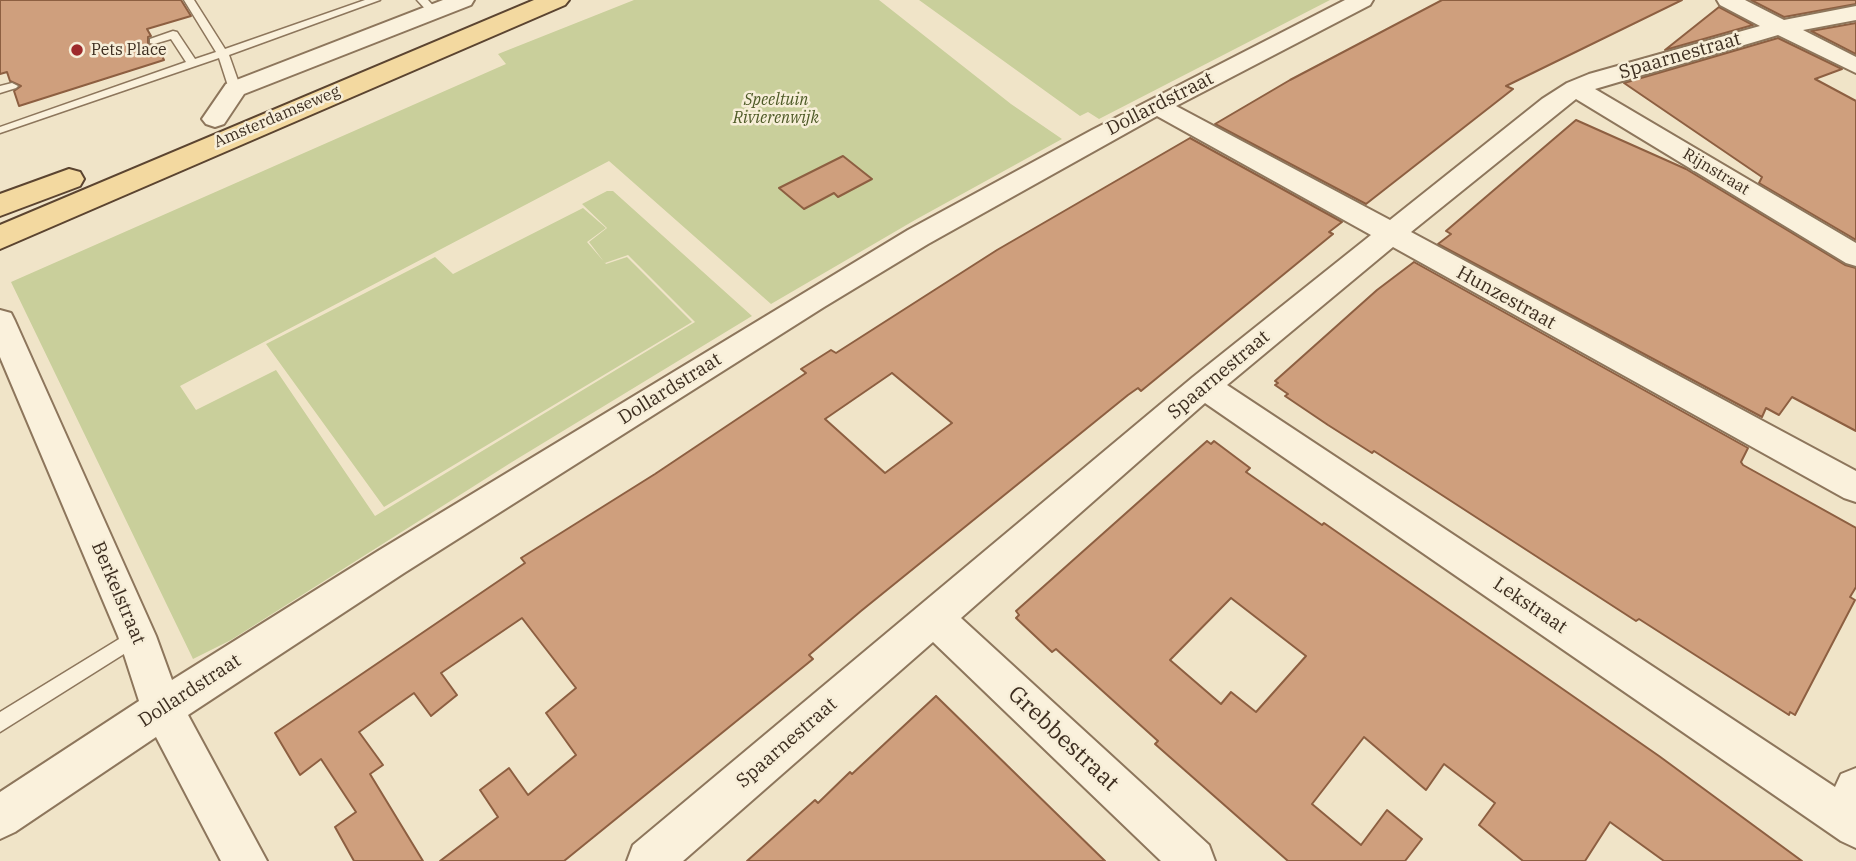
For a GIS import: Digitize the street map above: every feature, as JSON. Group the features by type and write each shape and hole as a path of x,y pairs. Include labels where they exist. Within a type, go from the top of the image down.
{"main road":[{"name":"Amsterdamseweg","path":"0,206 505,0"},
{"name":"Amsterdamseweg","path":"0,238 556,0"}],"street":[{"path":"235,89 428,6 463,0"},
{"name":"Dollardstraat","path":"0,817 162,708 391,562 813,300 930,230 1158,106 1362,0"},
{"path":"1728,0 1856,66"},
{"name":"Spaarnestraat","path":"649,861 1204,386 1551,104 1576,88 1598,79 1781,27 1856,13"},
{"name":"Rijnstraat","path":"1576,88 1856,256"},
{"name":"Amsterdamseweg","path":"215,119 235,89"},
{"name":"Hunzestraat","path":"1158,106 1856,488"},
{"name":"Berkelstraat","path":"0,321 137,636 162,708 245,861"},
{"name":"Lekstraat","path":"1204,386 1852,810"},
{"name":"Grebbestraat","path":"933,617 1193,861"}],"lane":[{"path":"189,0 223,54 235,89"},
{"path":"2,130 375,0"},
{"path":"154,41 173,34 193,65"},
{"path":"0,723 137,636"}],"green space":[{"name":"Speeltuin Rivierenwijk","path":"634,0 879,0 1011,104 1062,139 771,304 609,161 180,386 196,410 276,370 375,516 695,322 628,255 605,263 589,242 607,228 582,204 607,191 613,191 752,316 512,462 231,640 193,659 11,282 506,64 498,54"},
{"path":"919,0 1330,0 1099,119 1088,112 1080,116"},
{"path":"583,208 606,228 587,242 606,264 627,257 692,322 384,507 266,344 435,257 453,274"}],"building":[{"path":"0,0 181,0 191,16 147,29 151,36 148,37 148,45 157,46 164,60 19,106 14,91 21,86 10,81 7,72 0,74"},
{"path":"1442,0 1682,0 1506,86 1513,89 1366,204 1215,124 1290,80"},
{"path":"1751,0 1856,0 1856,4 1784,17"},
{"path":"1719,7 1753,25 1665,50"},
{"path":"1856,23 1856,54 1811,31"},
{"path":"1778,38 1842,69 1815,79 1856,101 1856,240 1759,183 1762,177 1624,83"},
{"path":"1576,120 1686,169 1845,265 1856,268 1856,431 1792,397 1779,415 1766,408 1762,417 1438,244 1451,234 1446,231"},
{"path":"1190,138 1342,222 1329,232 1333,234 1141,391 1138,388 1128,395 861,611 809,655 813,659 564,861 440,861 498,817 480,790 509,768 528,795 576,755 546,713 576,688 522,618 441,673 457,695 431,716 414,693 359,732 383,765 370,774 423,861 354,861 335,827 356,812 321,759 300,775 275,733 525,563 521,558 655,474 806,373 801,369 831,350 836,353 997,250","holes":["892,373 952,423 885,473 825,419"]},
{"path":"843,156 872,179 838,197 834,193 804,209 779,188"},
{"path":"1414,262 1748,448 1741,462 1743,465 1856,528 1856,587 1850,597 1855,600 1795,715 1790,712 1789,715 1639,619 1636,621 1374,451 1372,453 1328,425 1285,396 1288,394 1275,385 1278,383 1275,381 1377,290"},
{"path":"1207,441 1211,444 1214,441 1250,468 1246,472 1322,525 1324,523 1659,756 1802,861 1664,861 1610,822 1585,861 1523,861 1479,825 1495,803 1444,764 1426,790 1364,737 1312,804 1361,845 1387,810 1422,839 1405,861 1288,861 1155,744 1158,741 1056,649 1052,652 1016,618 1019,615 1016,611","holes":["1231,598 1306,656 1256,712 1231,692 1221,704 1170,660"]},
{"path":"936,696 1105,861 747,861 815,800 818,803 850,772 852,774"}],"place":[{"name":"Pets Place","path":"77,50"}]}
